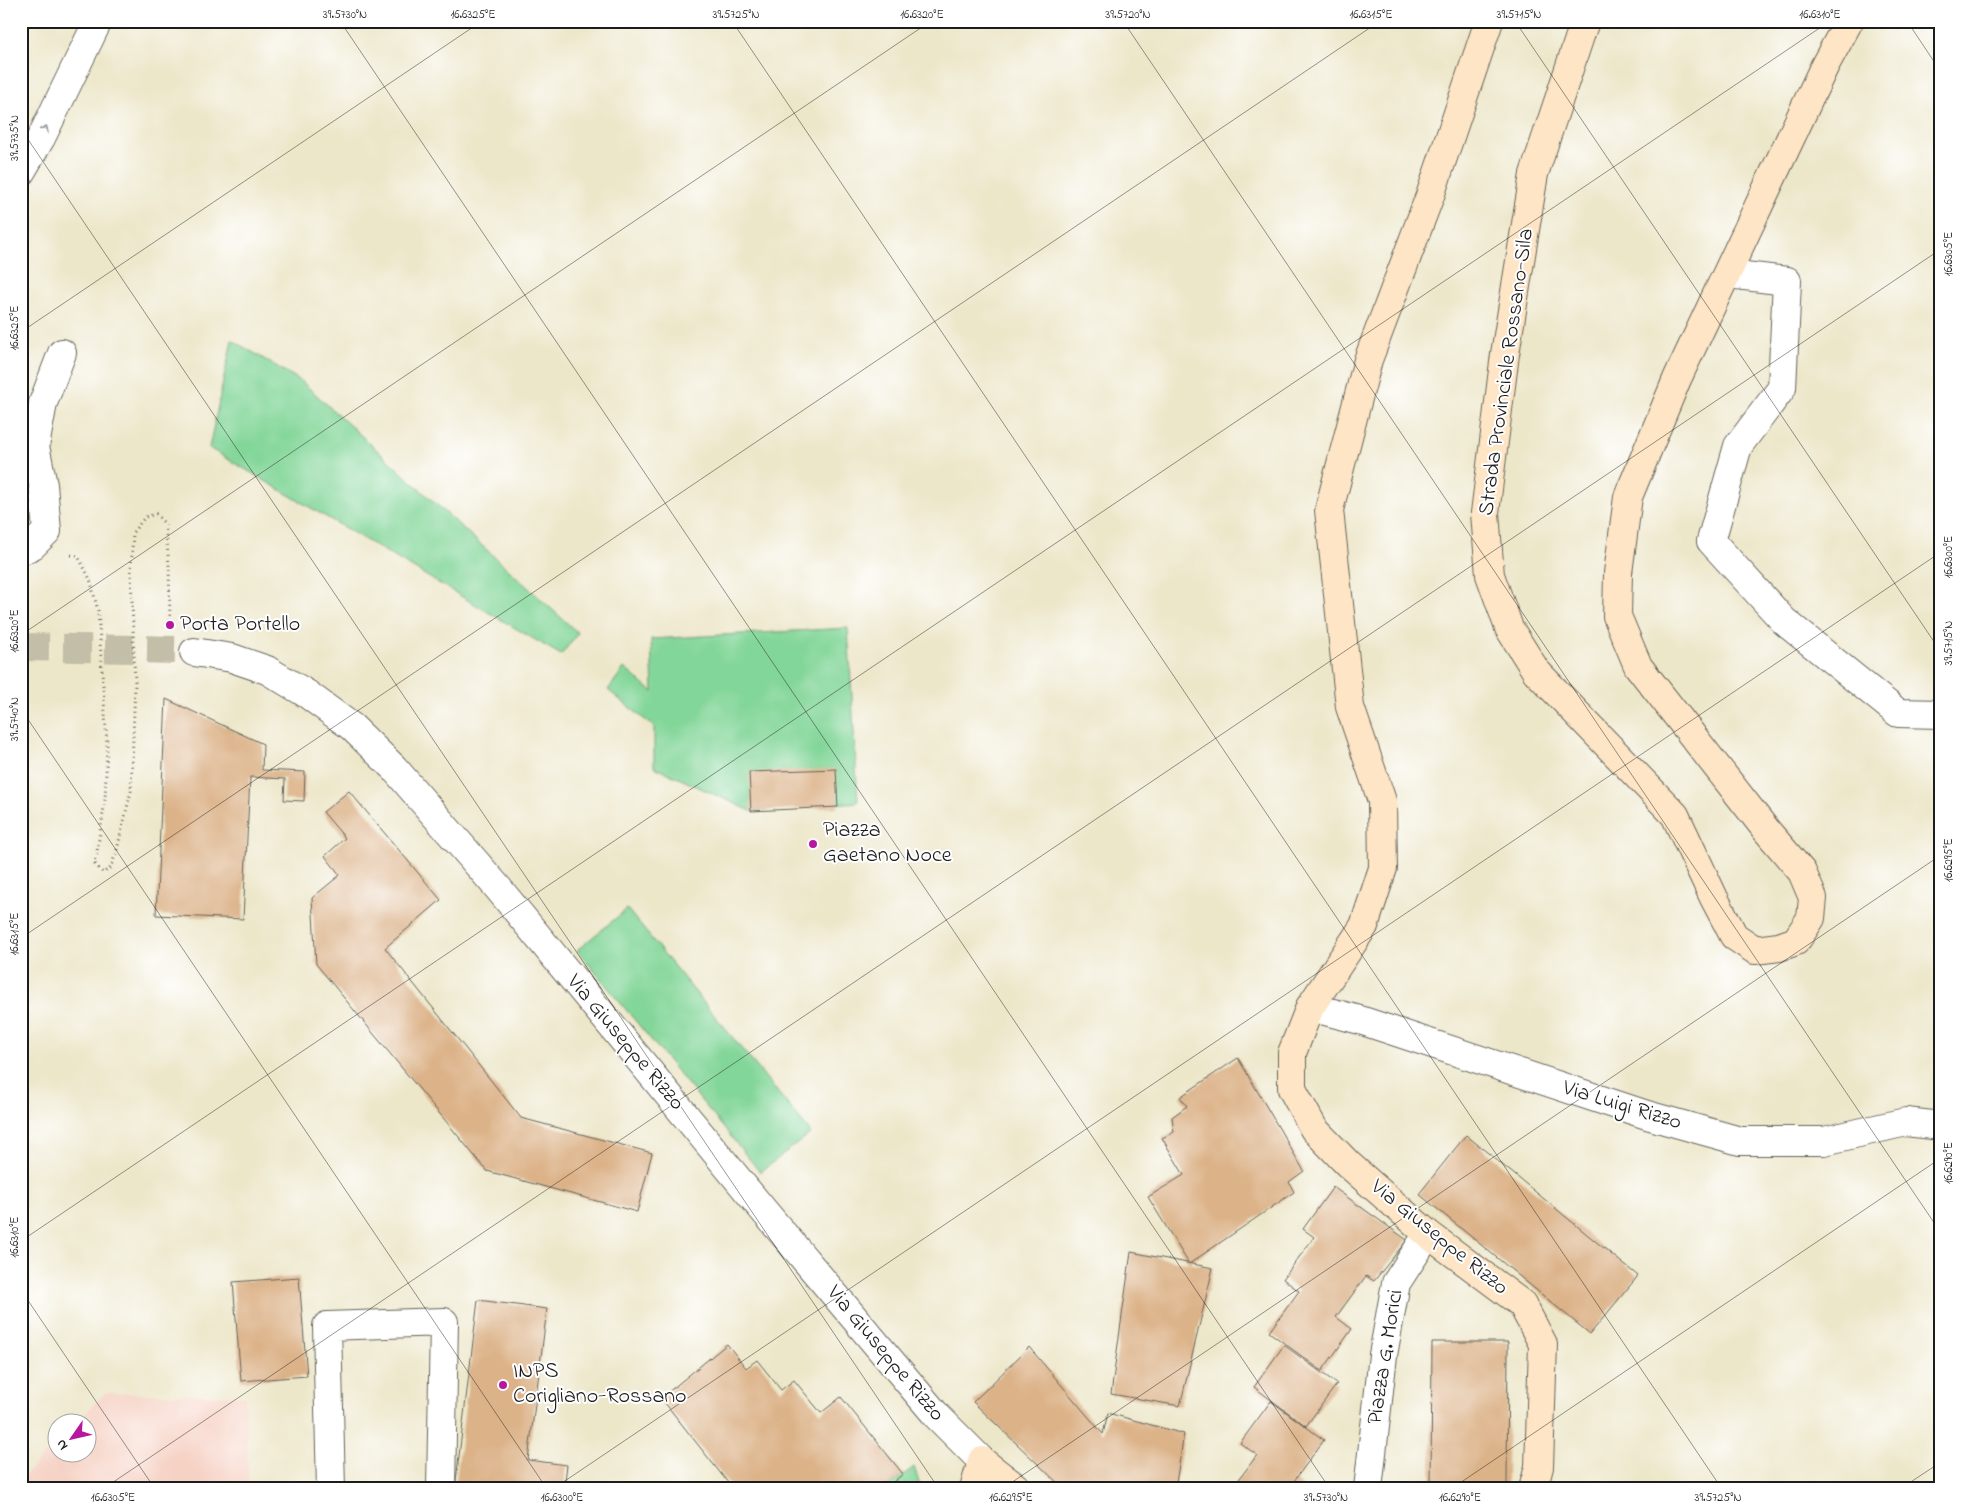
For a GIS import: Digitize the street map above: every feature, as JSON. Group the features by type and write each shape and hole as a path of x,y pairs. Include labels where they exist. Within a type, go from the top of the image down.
{"main road":[{"path":"1310,1007 1364,926 1384,868 1382,801 1350,707 1329,510 1368,360 1431,193 1489,21"},
{"name":"Strada Provinciale Rossano-Sila","path":"1585,21 1534,174 1505,354 1485,513 1490,575 1509,628 1536,671 1675,815 1734,936 1755,950 1779,947 1796,941 1811,918 1812,898 1802,872 1767,831 1638,666 1617,616 1618,573 1628,497 1676,379 1728,274 1826,65 1850,21"},
{"name":"Via Giuseppe Rizzo","path":"1310,1007 1292,1053 1292,1089 1314,1129 1348,1164 1428,1234 1522,1304 1543,1344 1539,1467 1533,1489"},
{"path":"974,1489 982,1462"},
{"name":"Via Giuseppe Rizzo","path":"982,1462 1018,1489"}],"street":[{"path":"21,172 98,21"},
{"path":"1728,274 1788,281 1782,388 1738,446 1710,541 1784,621 1898,713 1941,714"},
{"path":"28,559 33,544 47,531 43,485 35,446 42,403 62,353"},
{"name":"Via Giuseppe Rizzo","path":"194,652 232,658 266,670 307,694 352,727 394,768 498,888 764,1212 930,1409 982,1462"},
{"name":"Via Luigi Rizzo","path":"1310,1007 1360,1020 1648,1115 1740,1141 1824,1140 1906,1122 1941,1126"},
{"name":"Piazza G. Morici","path":"1368,1489 1383,1355 1396,1283 1428,1234"},
{"path":"330,1489 327,1326 444,1322 441,1489"}],"path":[{"path":"28,559 65,553 78,556 90,578 98,611 107,744 106,800 95,864 102,873 110,868 116,854 132,792 135,684 131,572 134,532 145,517 156,514 165,524 169,564 170,625"}],"shaded area":[{"path":"105,1393 245,1396 249,1489 21,1489 21,1479 48,1451 48,1462 98,1462 98,1412 87,1412"}],"green space":[{"path":"232,340 301,381 578,633 561,655 209,448"},
{"path":"848,628 858,802 751,811 654,767 654,727 608,690 624,668 653,692 651,639"},
{"path":"627,909 811,1133 760,1172 577,950"},
{"path":"914,1467 921,1489 885,1489"}],"building":[{"path":"166,699 263,744 262,770 305,772 304,801 284,800 285,779 250,777 243,919 156,915"},
{"path":"836,769 838,807 751,811 749,772"},
{"path":"349,791 441,900 385,948 521,1118 652,1153 637,1212 487,1171 316,964 312,898 340,875 325,856 345,838 323,812"},
{"path":"1238,1058 1304,1171 1289,1182 1294,1192 1189,1264 1148,1197 1184,1175 1162,1138 1174,1132 1172,1117 1187,1106 1180,1097"},
{"path":"1466,1135 1638,1276 1590,1334 1419,1194"},
{"path":"1333,1187 1407,1240 1374,1281 1366,1276 1336,1317 1352,1329 1322,1371 1269,1332 1299,1291 1283,1279 1314,1237 1303,1229"},
{"path":"1131,1252 1213,1268 1180,1406 1111,1394"},
{"path":"299,1277 307,1376 241,1381 233,1282"},
{"name":"INPS Corigliano-Rossano","path":"478,1300 547,1309 528,1460 567,1465 564,1489 455,1489"},
{"path":"1432,1342 1508,1342 1507,1488 1431,1487"},
{"path":"727,1344 746,1368 757,1360 781,1390 794,1380 821,1413 841,1397 903,1474 885,1489 733,1489 661,1398"},
{"path":"1284,1345 1337,1384 1306,1426 1254,1387"},
{"path":"1029,1347 1103,1434 1108,1413 1184,1434 1175,1489 1064,1489 973,1402"},
{"path":"1271,1401 1324,1440 1294,1481 1305,1489 1232,1489 1257,1455 1240,1443"}],"tunnel":[{"path":"21,647 181,650 194,652"}],"place":[{"name":"Porta Portello","path":"170,625"},
{"name":"Piazza Gaetano Noce","path":"813,844"},
{"name":"INPS Corigliano-Rossano","path":"503,1385"}]}
